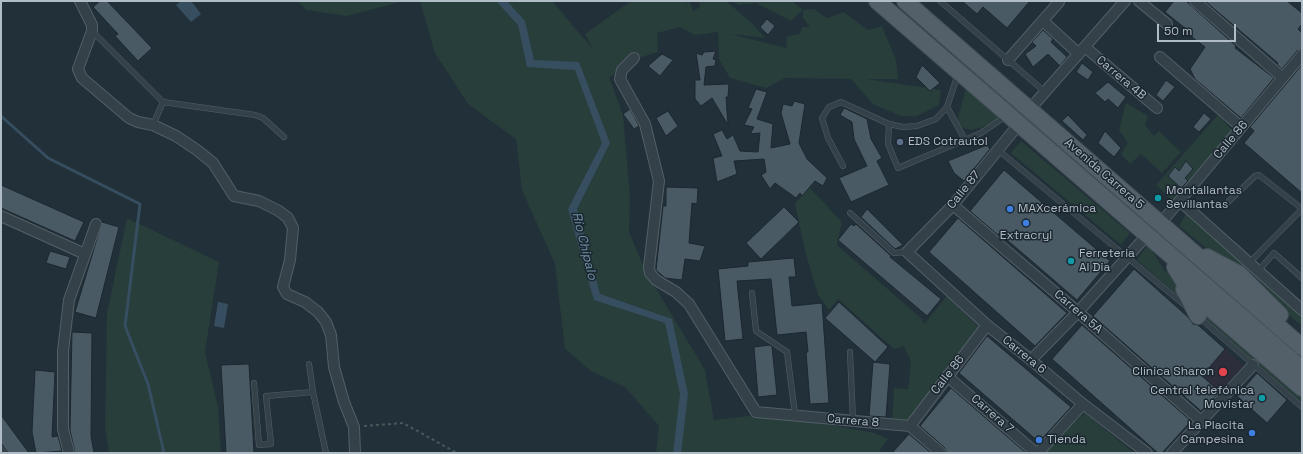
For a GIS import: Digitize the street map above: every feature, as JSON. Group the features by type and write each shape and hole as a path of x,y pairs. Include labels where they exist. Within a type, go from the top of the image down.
{"main road":[{"name":"Avenida Carrera 5","path":"877,1 1302,369"},
{"name":"Avenida Carrera 5","path":"905,1 1302,348"},
{"name":"Avenida Carrera 5","path":"1166,252 1180,276 1205,304 1302,388"},
{"path":"1192,252 1212,259 1239,274 1266,302 1302,334"},
{"path":"1180,276 1187,296 1198,316"}],"street":[{"path":"80,1 92,25 92,31 78,69 79,74 129,118 138,122 153,125 176,136 213,163 234,196 260,201 279,211 288,218 293,228 290,260 283,287 287,294 305,302 318,312 326,322 331,335 334,367 344,402 354,427 355,453"},
{"path":"1030,109 1125,1"},
{"path":"1140,1 1167,24"},
{"path":"1196,1 1282,77"},
{"path":"1008,60 1059,2"},
{"name":"Carrera 4B","path":"1043,21 1157,108"},
{"name":"Calle 86","path":"1160,224 1302,55"},
{"name":"Carrera 8","path":"634,58 622,70 620,79 645,124 659,181 649,267 650,274 656,280 676,292 689,304 756,412 910,426"},
{"path":"1160,58 1241,127"},
{"name":"Calle 87","path":"906,252 953,205 997,149 1013,119"},
{"path":"1180,201 1302,310"},
{"name":"Carrera 5A","path":"953,205 1078,312 1201,421"},
{"path":"1,216 85,254"},
{"path":"69,453 63,430 63,351 69,300 96,224"},
{"path":"1031,360 1078,312 1147,235"},
{"name":"Carrera 6","path":"906,252 987,325 1083,404 1147,453"},
{"name":"Calle 86","path":"910,426 987,325"},
{"path":"1172,453 1253,365"},
{"name":"Carrera 7","path":"947,376 1037,453"},
{"path":"1037,453 1083,404"},
{"path":"910,426 941,453"}],"lane":[{"path":"940,1 1045,92"},
{"path":"92,31 163,102 263,118 284,137"},
{"path":"843,166 828,138 822,118 828,107 841,102 889,124 910,127 924,124 940,116 947,107 958,71"},
{"path":"153,125 163,102"},
{"path":"947,107 965,140"},
{"path":"889,124 888,144 898,168 1013,119"},
{"path":"997,149 1198,316 1302,407"},
{"path":"1228,202 1255,176 1259,175 1302,209 1249,264"},
{"path":"850,213 894,253 906,252"},
{"path":"1258,271 1274,253 1302,278"},
{"path":"752,293 756,331 787,352 795,415"},
{"path":"850,352 853,421"},
{"path":"309,364 313,392 326,453"},
{"path":"254,383 259,445 271,444 266,396 313,392"},
{"path":"1,449 4,453"}],"path":[{"path":"354,427 403,423 457,453"}],"shaded area":[{"name":"Clínica Sharon","path":"1225,349 1245,367 1222,394 1202,376"}],"green space":[{"path":"298,1 404,1 347,16 306,10"},
{"path":"420,1 552,1 592,48 585,34 631,1 684,1 685,3 690,2 693,11 700,7 699,1 726,1 753,24 765,38 731,34 786,48 787,36 800,34 802,27 810,27 803,18 803,10 814,9 827,18 844,12 868,30 882,26 896,60 898,79 867,79 941,90 939,105 917,116 901,116 873,104 851,79 785,78 766,88 730,78 719,59 718,32 695,35 680,27 657,33 658,52 638,58 623,71 609,77 623,115 630,197 629,232 646,272 705,370 714,420 767,414 875,433 888,439 878,453 656,453 659,426 625,387 591,371 565,349 555,264 522,190 516,139 468,104 435,53"},
{"path":"731,1 792,1 803,10 791,21 756,3 739,5"},
{"path":"967,85 1005,121 971,130 963,128 959,123 958,118"},
{"path":"1126,103 1148,116 1145,125 1154,136 1159,131 1181,152 1162,173 1141,154 1130,164 1121,154 1128,143 1119,130"},
{"path":"1218,115 1233,131 1174,202 1156,185"},
{"path":"1021,141 1130,233 1121,245 1011,153"},
{"path":"809,187 842,222 837,245 922,319 924,324 947,296 980,328 907,424 892,422 894,388 908,389 911,362 904,346 894,349 838,299 829,310 818,295 805,251 795,204"},
{"path":"1187,212 1302,316 1302,326 1179,226"},
{"path":"127,218 219,262 205,352 218,407 221,453 109,453 105,427 107,313"},
{"path":"1148,244 1164,270 1302,396 1302,403 1137,260"},
{"path":"1085,413 1134,453 1040,453"}],"water":[{"path":"181,1 191,1 201,14 191,22 176,5"},
{"name":"Río Chipalo","path":"496,1 507,1 525,21 534,60 579,62 610,143 577,209 600,294 672,319 688,394 681,453 673,453 680,394 665,323 594,300 568,209 602,143 575,70 527,67 518,25"},
{"path":"218,302 228,304 224,328 214,326"}],"building":[{"path":"100,1 107,1 152,48 138,61 115,36 118,34 93,7"},
{"path":"962,1 1030,1 1007,28 983,7 977,14"},
{"path":"1174,1 1186,1 1236,46 1235,48 1274,78 1241,118 1195,79 1190,69 1205,47 1184,31 1186,29 1165,12"},
{"path":"1205,1 1287,1 1302,13 1302,24 1298,29 1302,33 1302,49 1297,51 1282,69 1277,64 1278,63"},
{"path":"767,19 775,26 768,35 760,27"},
{"path":"1043,30 1053,39 1051,42 1067,57 1060,66 1048,54 1033,67 1025,54 1036,46 1032,42"},
{"path":"716,51 713,59 716,60 715,66 706,67 704,85 729,84 728,97 726,97 728,125 712,98 701,106 695,99 695,80 700,80 696,53 702,55 704,52"},
{"path":"662,54 673,60 660,76 648,66"},
{"path":"1082,63 1093,72 1088,80 1076,72"},
{"path":"922,65 940,83 930,91 916,77"},
{"path":"1302,65 1302,193 1244,143 1254,131 1250,127"},
{"path":"1166,80 1175,87 1163,101 1156,95"},
{"path":"1108,82 1126,97 1118,108 1108,99 1105,102 1095,93"},
{"path":"756,89 767,92 757,119 773,124 771,148 790,144 781,113 783,104 792,106 794,101 805,104 799,143 807,159 827,178 823,186 815,181 802,196 800,193 796,198 775,183 770,189 761,175 766,172 764,159 734,161 737,174 717,182 713,158 722,156 713,134 722,130 727,139 733,135 740,151 758,152 760,133 750,134 754,127 744,125 752,109 748,108"},
{"path":"844,108 867,119 871,139 882,158 877,161 889,185 851,202 839,178 867,166 854,139 852,122 840,115"},
{"path":"630,109 639,126 634,129 623,114"},
{"path":"668,111 678,126 666,136 656,118"},
{"path":"1204,113 1211,119 1199,132 1193,127"},
{"path":"1068,115 1087,135 1083,140 1062,121"},
{"path":"1105,131 1121,148 1114,157 1098,143"},
{"path":"987,145 990,149 964,181 954,173 948,161"},
{"path":"1186,161 1193,169 1185,178 1188,181 1181,188 1168,176 1175,167 1179,171"},
{"path":"1004,170 1110,261 1077,300 999,233 998,235 970,211"},
{"path":"1,185 84,222 75,241 1,208"},
{"path":"666,187 698,188 697,204 692,203 689,243 705,246 700,261 685,259 682,280 665,278 656,270 663,206 666,206"},
{"path":"784,207 799,222 761,259 746,243"},
{"path":"867,209 903,245 895,249 861,217"},
{"path":"958,218 1067,313 1035,346 929,252"},
{"path":"102,222 119,227 96,318 75,312"},
{"path":"851,224 854,226 856,224 891,256 890,257 941,299 927,316 838,240"},
{"path":"50,251 70,257 66,269 46,263"},
{"path":"794,258 796,277 789,277 792,306 822,303 829,403 810,404 806,332 777,335 771,279 737,281 743,339 725,341 718,269 748,266 748,262"},
{"path":"1134,269 1188,317 1193,324 1198,325 1225,349 1202,376 1220,392 1201,411 1093,316"},
{"path":"839,302 888,347 875,362 825,318"},
{"path":"1082,325 1191,421 1162,453 1158,453 1052,359"},
{"path":"72,332 92,333 91,436 94,453 75,453 70,430"},
{"path":"987,336 1071,407 1039,442 959,373"},
{"path":"770,345 772,347 777,395 758,397 754,347"},
{"path":"873,362 890,364 886,417 869,416"},
{"path":"249,364 254,453 226,453 221,365"},
{"path":"35,370 55,372 52,437 58,436 62,451 36,453 32,432"},
{"name":"Central telefónica Movistar","path":"1257,373 1287,400 1267,423 1237,396"},
{"path":"951,388 1026,453 947,453 945,448 920,426"},
{"path":"1,415 29,453 8,453 1,443"},
{"path":"909,434 931,453 892,453"}],"waterway":[{"path":"1,116 48,158 140,204 125,326 148,384 164,453"}],"place":[{"name":"EDS Cotrautol","path":"900,142"},
{"name":"Montallantas Sevillantas","path":"1158,198"},
{"name":"MAXcerámica","path":"1010,209"},
{"name":"Extracryl","path":"1026,223"},
{"name":"Ferreteria Al Dia","path":"1071,261"},
{"name":"Clínica Sharon","path":"1223,372"},
{"name":"Central telefónica Movistar","path":"1262,398"},
{"name":"La Placita Campesina","path":"1252,433"},
{"name":"Tienda","path":"1039,440"}]}
